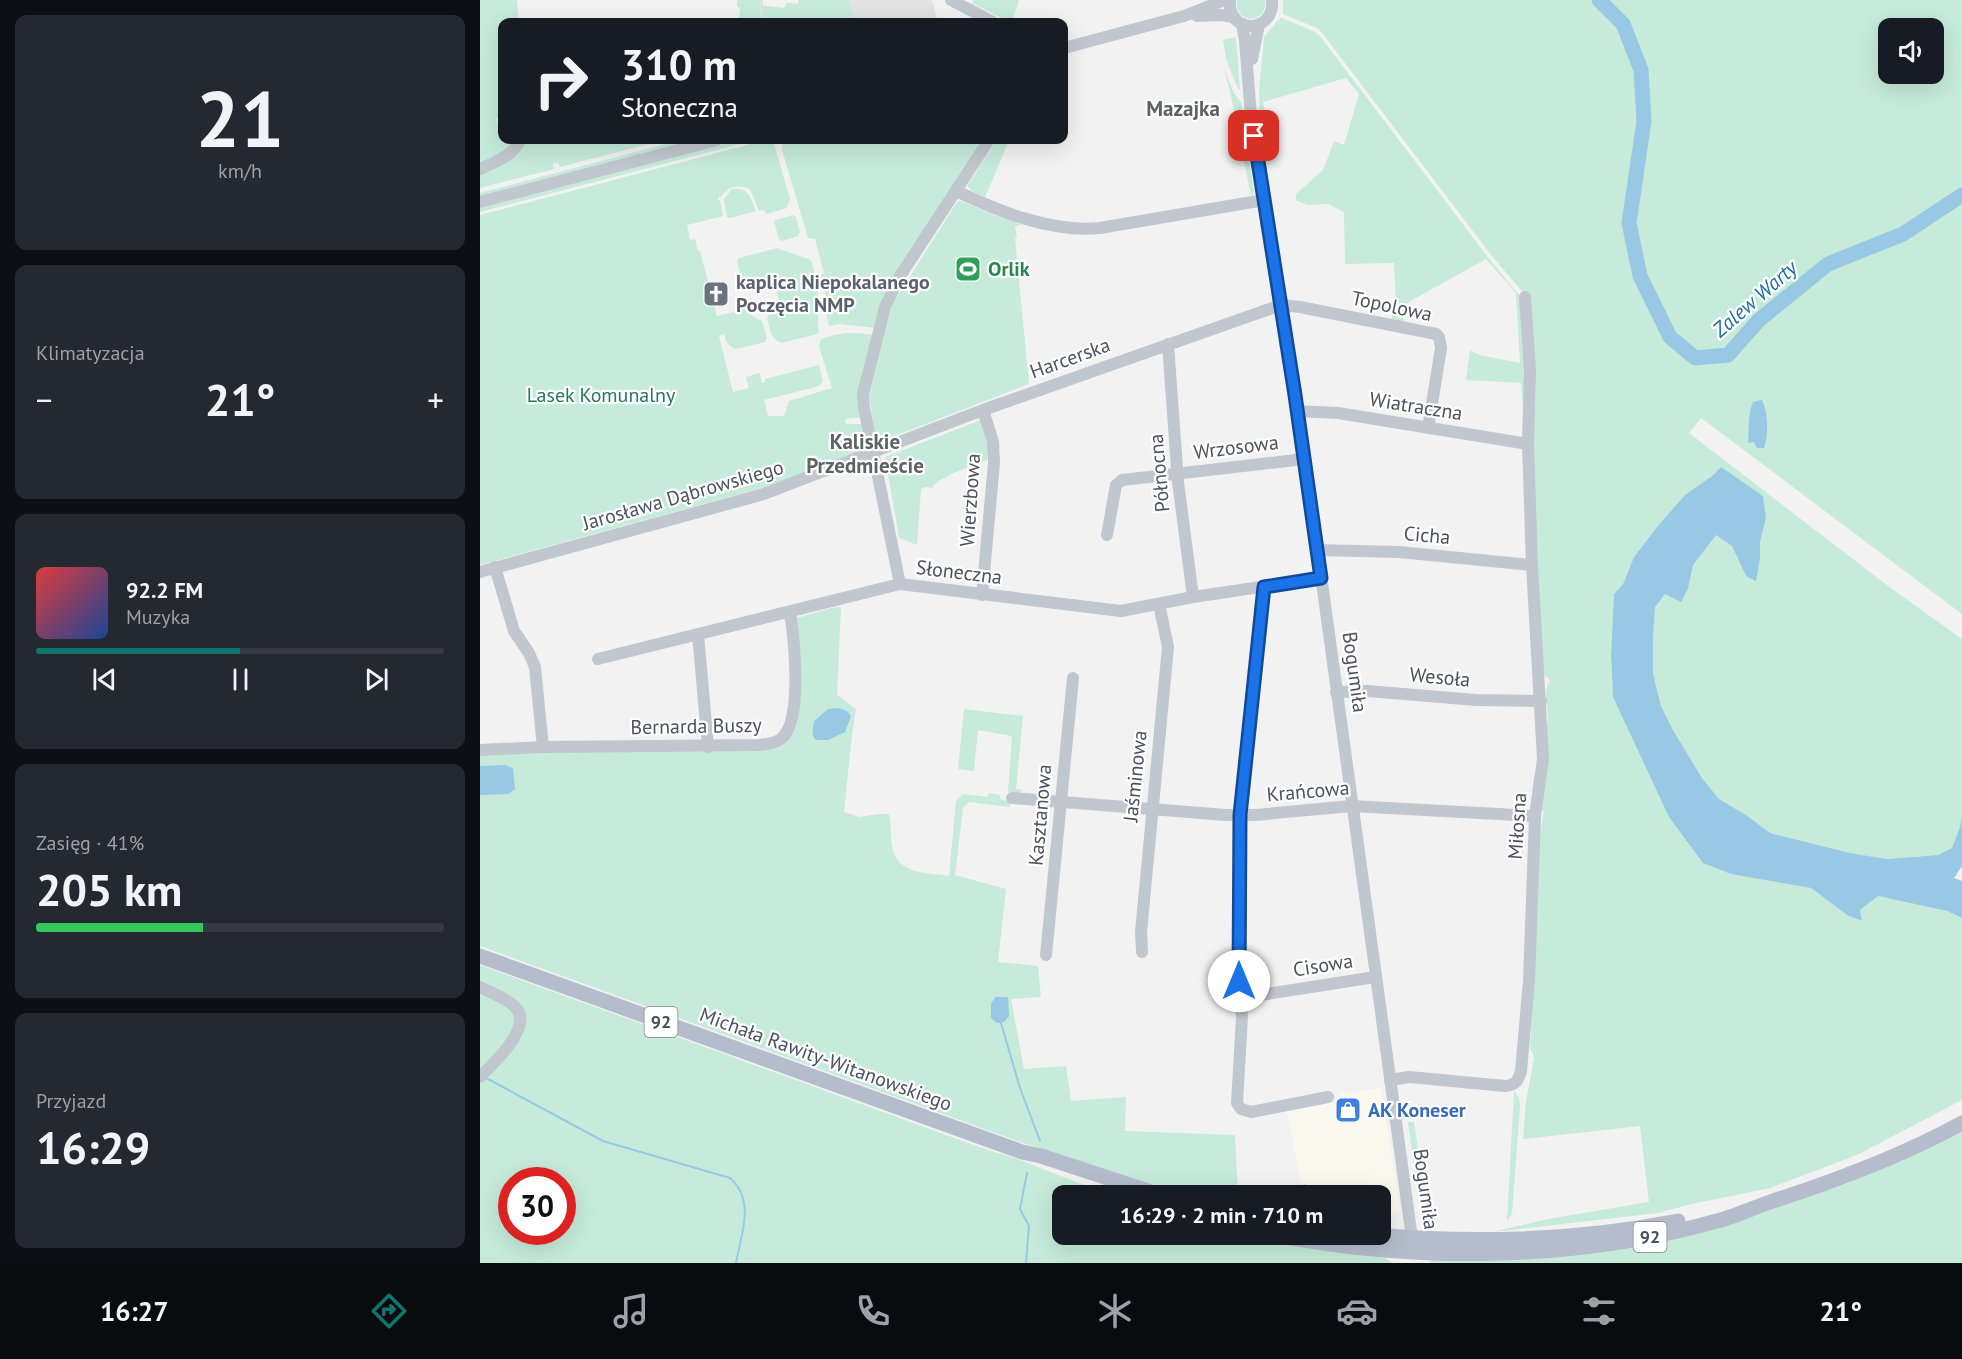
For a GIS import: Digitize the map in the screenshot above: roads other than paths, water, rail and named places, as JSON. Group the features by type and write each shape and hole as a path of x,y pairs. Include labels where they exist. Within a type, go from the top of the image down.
{"main road":[{"name":"Michała Rawity-Witanowskiego","path":"480,956 1022,1152 1041,1156 1127,1185"},
{"name":"92","path":"1338,1245 1460,1254 1529,1252 1598,1246 1654,1236 1739,1215 1870,1166 1962,1123"},
{"name":"Michała Rawity-Witanowskiego","path":"1022,1152 1039,1161 1102,1185"},
{"name":"92","path":"1391,1243 1413,1251 1468,1240 1516,1239 1628,1229 1767,1203"}],"street":[{"path":"951,0 985,18"},
{"path":"1068,47 1184,16 1225,0"},
{"name":"Bogumiła","path":"1230,0 1229,7 1238,21 1249,87 1251,116 1298,411 1413,1251"},
{"name":"Bogumiła","path":"1249,87 1254,42 1259,24 1269,16 1272,0"},
{"path":"1184,16 1221,15 1250,26 1259,24"},
{"path":"480,169 507,155 518,144"},
{"path":"480,202 702,144"},
{"path":"900,584 863,394 885,307 896,283 986,144"},
{"path":"956,191 1001,211 1078,229 1100,228 1264,200"},
{"name":"Miłosna","path":"1390,1080 1409,1077 1513,1085 1518,1080 1523,1059 1529,981 1535,816 1543,759 1528,444 1530,370 1525,297"},
{"name":"Harcerska","path":"873,452 983,410 1281,305"},
{"name":"Topolowa","path":"1281,305 1436,334 1439,337 1441,348 1428,428"},
{"name":"Północna","path":"1168,344 1178,474 1193,597"},
{"name":"Wierzbowa","path":"982,595 994,463 993,442 983,410"},
{"name":"Wiatraczna","path":"1298,411 1338,413 1528,444"},
{"name":"Jarosława Dąbrowskiego","path":"480,572 764,494 873,452"},
{"name":"Wrzosowa","path":"1107,535 1118,482 1305,459"},
{"name":"Cicha","path":"1317,550 1400,552 1533,565"},
{"path":"495,567 514,631 529,653 535,667 543,747"},
{"name":"Słoneczna","path":"598,659 900,584 1121,611 1193,597 1321,578"},
{"path":"1264,587 1240,815 1240,998 1242,1017 1238,1106 1251,1112 1328,1097"},
{"name":"Jaśminowa","path":"1142,952 1141,932 1151,809 1168,646 1159,604"},
{"name":"Bernarda Buszy","path":"480,750 543,747 767,745 781,739 792,718 795,700 794,637 790,612"},
{"path":"698,634 708,747"},
{"name":"Kasztanowa","path":"1046,955 1073,678"},
{"name":"Wesoła","path":"1336,692 1367,691 1476,700 1541,701"},
{"name":"Krańcowa","path":"1012,798 1240,815 1351,806 1535,816"},
{"name":"Cisowa","path":"1240,998 1375,977"},
{"path":"480,987 514,1006 519,1011 521,1020 517,1032 499,1058 480,1077"}],"water":[{"path":"1762,400 1767,417 1767,436 1764,448 1757,448 1754,442 1748,443 1749,416 1753,402"},
{"path":"1721,467 1763,496 1766,518 1760,542 1756,581 1746,576 1732,546 1716,535 1693,565 1688,589 1681,602 1665,594 1655,607 1653,673 1661,706 1673,730 1702,778 1719,799 1770,833 1850,853 1887,859 1938,855 1952,848 1962,815 1962,866 1954,878 1962,881 1962,918 1947,911 1878,896 1860,910 1862,921 1847,915 1811,888 1731,874 1703,863 1669,817 1613,697 1611,655 1614,594 1623,584 1634,557 1657,527 1685,495"},
{"path":"838,708 847,711 851,716 845,732 828,740 816,740 813,734 814,721 828,709"},
{"path":"505,765 513,768 515,789 509,794 480,795 480,766"},
{"path":"995,997 1008,997 1009,1016 1004,1022 997,1023 991,1018 991,1004"}],"waterway":[{"name":"Zalew Warty","path":"1599,0 1623,24 1641,70 1644,121 1629,223 1640,276 1670,337 1695,358 1728,355 1759,320 1828,264 1903,234 1962,195"},
{"path":"1001,1023 1020,1088 1040,1141"},
{"path":"488,1079 603,1141 730,1178 738,1187 745,1207 736,1263"},
{"path":"1026,1263 1029,1226 1020,1209 1027,1173"}],"place":[{"name":"Orlik","path":"968,269"},
{"name":"kaplica Niepokalanego Poczęcia NMP","path":"716,294"},
{"name":"AK Koneser","path":"1348,1110"}],"district":[{"name":"Mazajka","path":"1183,109"},
{"name":"Kaliskie Przedmieście","path":"865,454"}],"park label":[{"name":"Lasek Komunalny","path":"601,395"}]}
